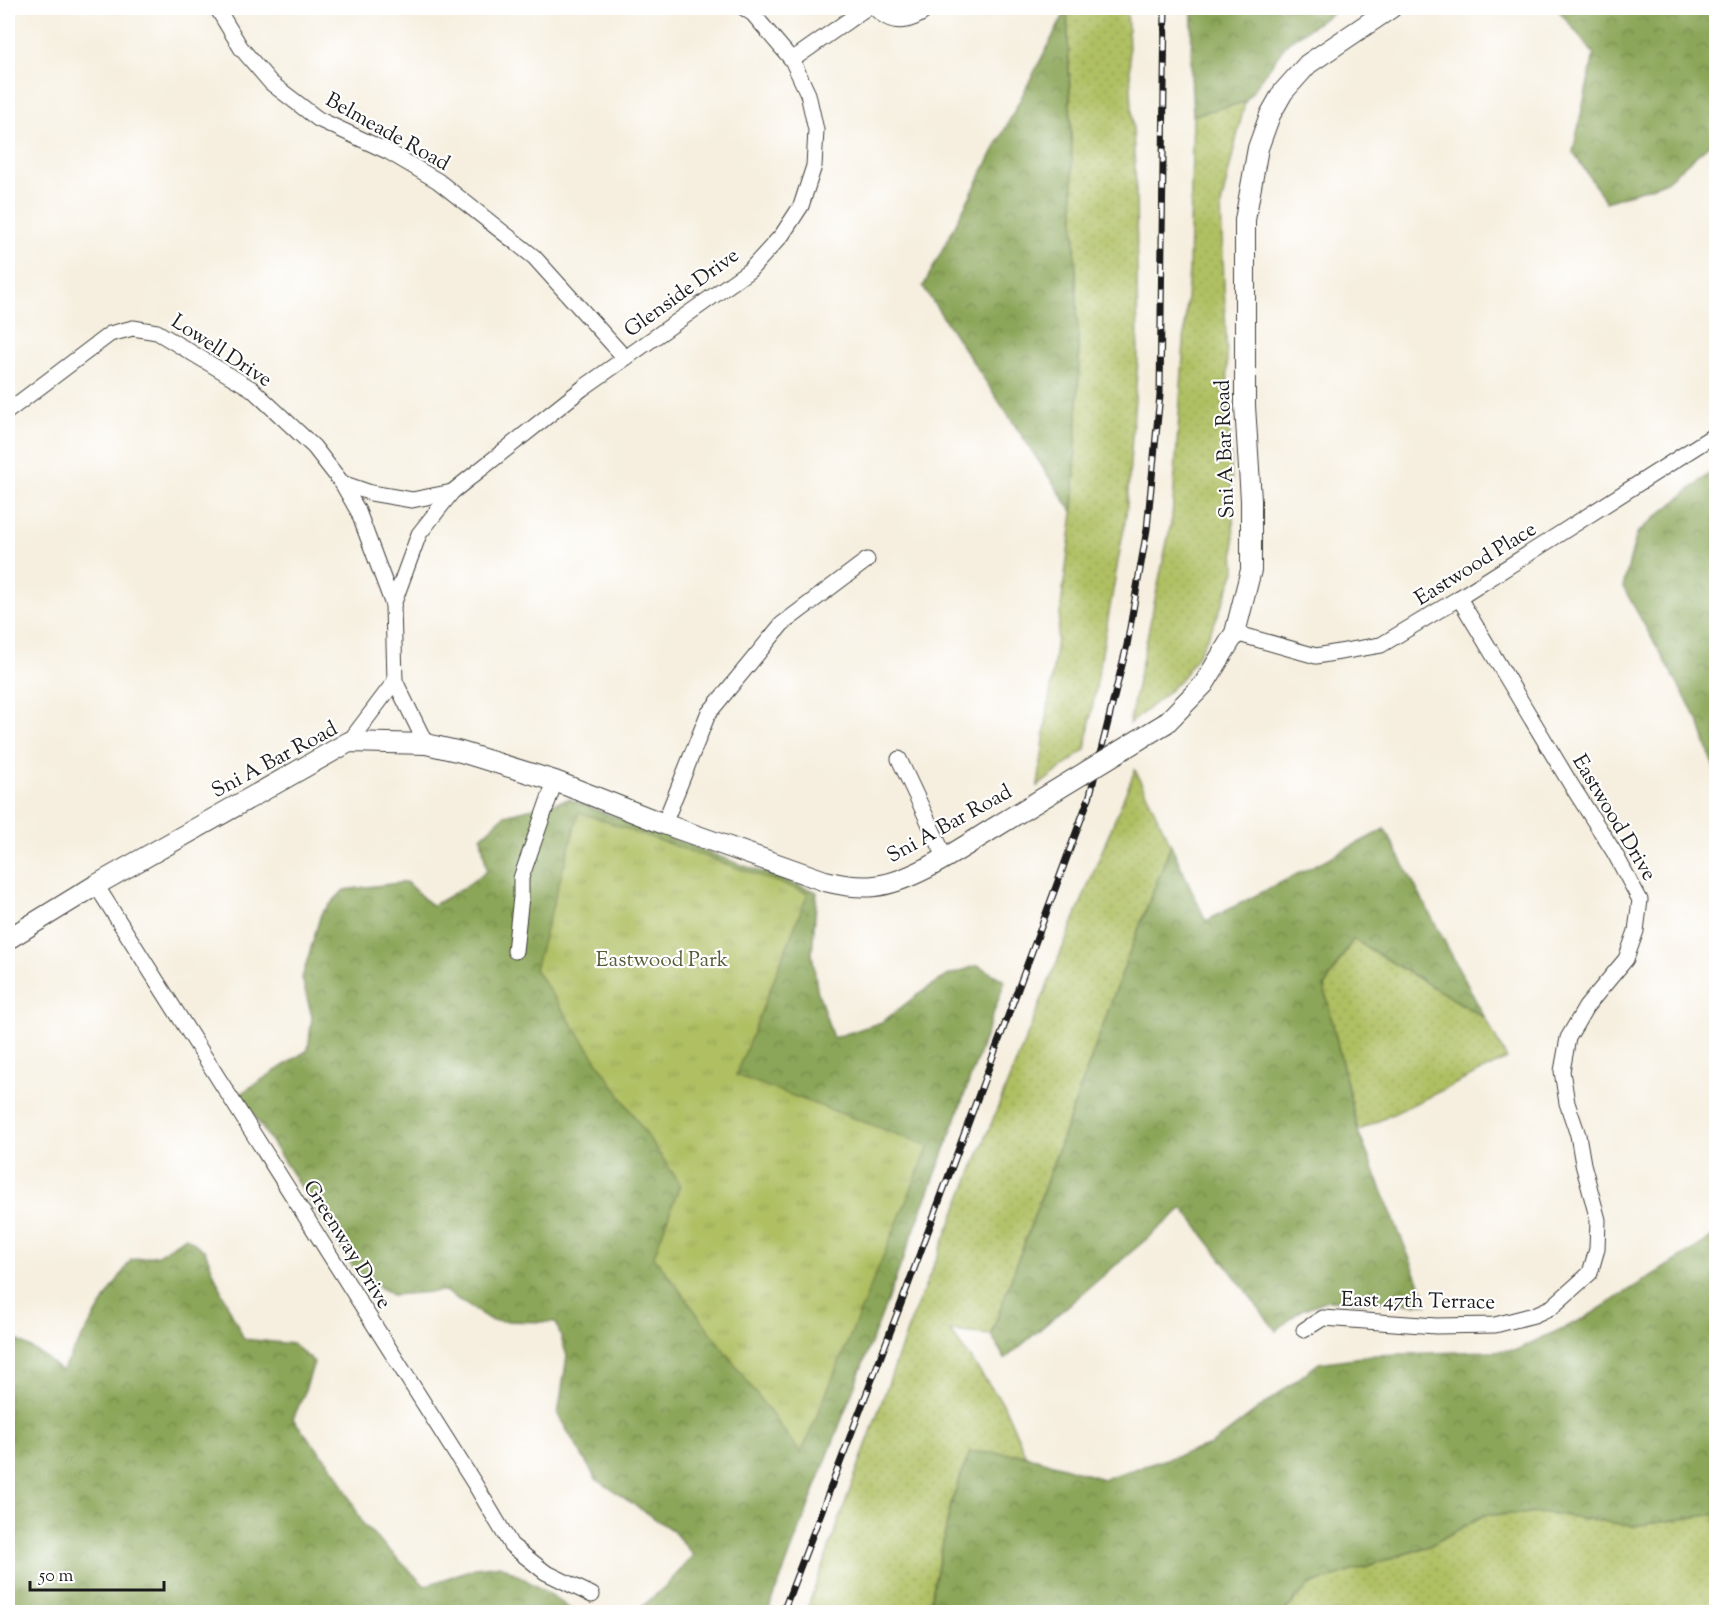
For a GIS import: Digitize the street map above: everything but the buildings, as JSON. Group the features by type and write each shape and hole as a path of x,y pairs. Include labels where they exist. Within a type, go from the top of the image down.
{"street":[{"name":"Belmeade Road","path":"218,8 241,48 271,83 318,119 389,152 438,181 534,257 625,358"},
{"name":"Glenside Drive","path":"393,604 418,534 452,492 625,358 750,270 782,235 801,206 814,166 816,130 808,94 792,60 753,14 744,8"},
{"path":"792,60 866,8"},
{"path":"875,8 889,20 898,21 920,15 929,8"},
{"name":"Sni A Bar Road","path":"8,939 96,885 349,742 426,744 461,752 555,781 664,824 825,881 850,886 875,886 900,881 945,857 1166,723 1204,684 1235,633 1251,570 1251,500 1245,406 1245,220 1258,148 1270,116 1283,92 1308,64 1390,8"},
{"name":"Lowell Drive","path":"8,411 110,334 133,328 158,332 252,389 314,447 342,483 358,511 393,604 395,681 426,744"},
{"name":"Eastwood Place","path":"1235,633 1316,656 1381,645 1459,598 1716,434"},
{"name":"Glenside Drive","path":"342,483 371,493 412,500 452,492"},
{"path":"664,824 708,714 782,624 867,560"},
{"name":"Eastwood Drive","path":"1459,598 1614,852 1640,900 1636,931 1626,959 1586,1007 1568,1038 1562,1071 1598,1220 1597,1249 1590,1272 1552,1307 1534,1315"},
{"path":"349,742 395,681"},
{"path":"899,759 945,857"},
{"path":"515,951 521,897 520,878 555,781"},
{"name":"Greenway Drive","path":"96,885 511,1545 545,1572 592,1595"},
{"name":"East 47th Terrace","path":"1304,1330 1323,1318 1436,1326 1495,1325 1534,1315"}],"green space":[{"path":"1067,8 1127,8 1136,188 1138,359 1126,516 1085,750 1038,786 1073,513 1079,370"},
{"path":"1192,8 1340,8 1288,42 1245,102 1193,115"},
{"path":"1557,8 1716,8 1716,139 1665,182 1606,202 1573,152 1594,54"},
{"path":"1067,9 1079,370 1073,513 923,287"},
{"path":"1245,102 1221,205 1235,571 1214,623 1195,660 1160,699 1129,724 1172,518 1189,269 1193,115"},
{"path":"1716,468 1716,774 1699,722 1623,587 1637,533"},
{"path":"1135,770 1171,845 1130,951 991,1335 950,1331 1004,1405 1026,1456 970,1452 952,1500 928,1612 806,1612 909,1326"},
{"path":"569,799 817,892 812,953 817,989 833,1038 882,1022 921,992 947,976 978,965 1005,981 941,1160 768,1612 636,1612 669,1583 693,1555 673,1531 596,1479 558,1415 567,1356 556,1322 492,1321 445,1291 392,1295 357,1273 240,1094 308,1050 312,1017 302,978 321,914 344,890 406,882 432,906 487,871 481,837 505,815"},
{"name":"Eastwood Park","path":"579,812 808,893 736,1075 929,1146 801,1454 654,1256 680,1184 535,969"},
{"path":"1385,829 1485,1018 1353,939 1324,987 1358,1131 1428,1304 1328,1300 1301,1310 1276,1331 1183,1208 1005,1359 991,1335 1130,951 1171,845 1206,921"},
{"path":"1353,939 1485,1018 1507,1059 1358,1131 1324,987"},
{"path":"1716,1235 1716,1514 1632,1526 1549,1513 1484,1515 1429,1546 1309,1585 1284,1612 928,1612 952,1500 970,1452 1020,1454 1103,1479 1211,1445 1319,1363 1376,1355 1516,1350 1585,1318"},
{"path":"186,1237 205,1251 244,1339 293,1344 314,1362 293,1419 337,1473 363,1524 425,1586 475,1568 501,1565 553,1596 574,1612 8,1612 8,1342 16,1339 44,1356 61,1371 131,1260 158,1255"},
{"path":"1549,1513 1632,1526 1716,1514 1716,1612 1284,1612 1309,1585 1429,1546 1484,1515"}],"railway":[{"path":"783,1612 907,1288 1090,795 1127,645 1147,529 1160,395 1165,8"}]}
